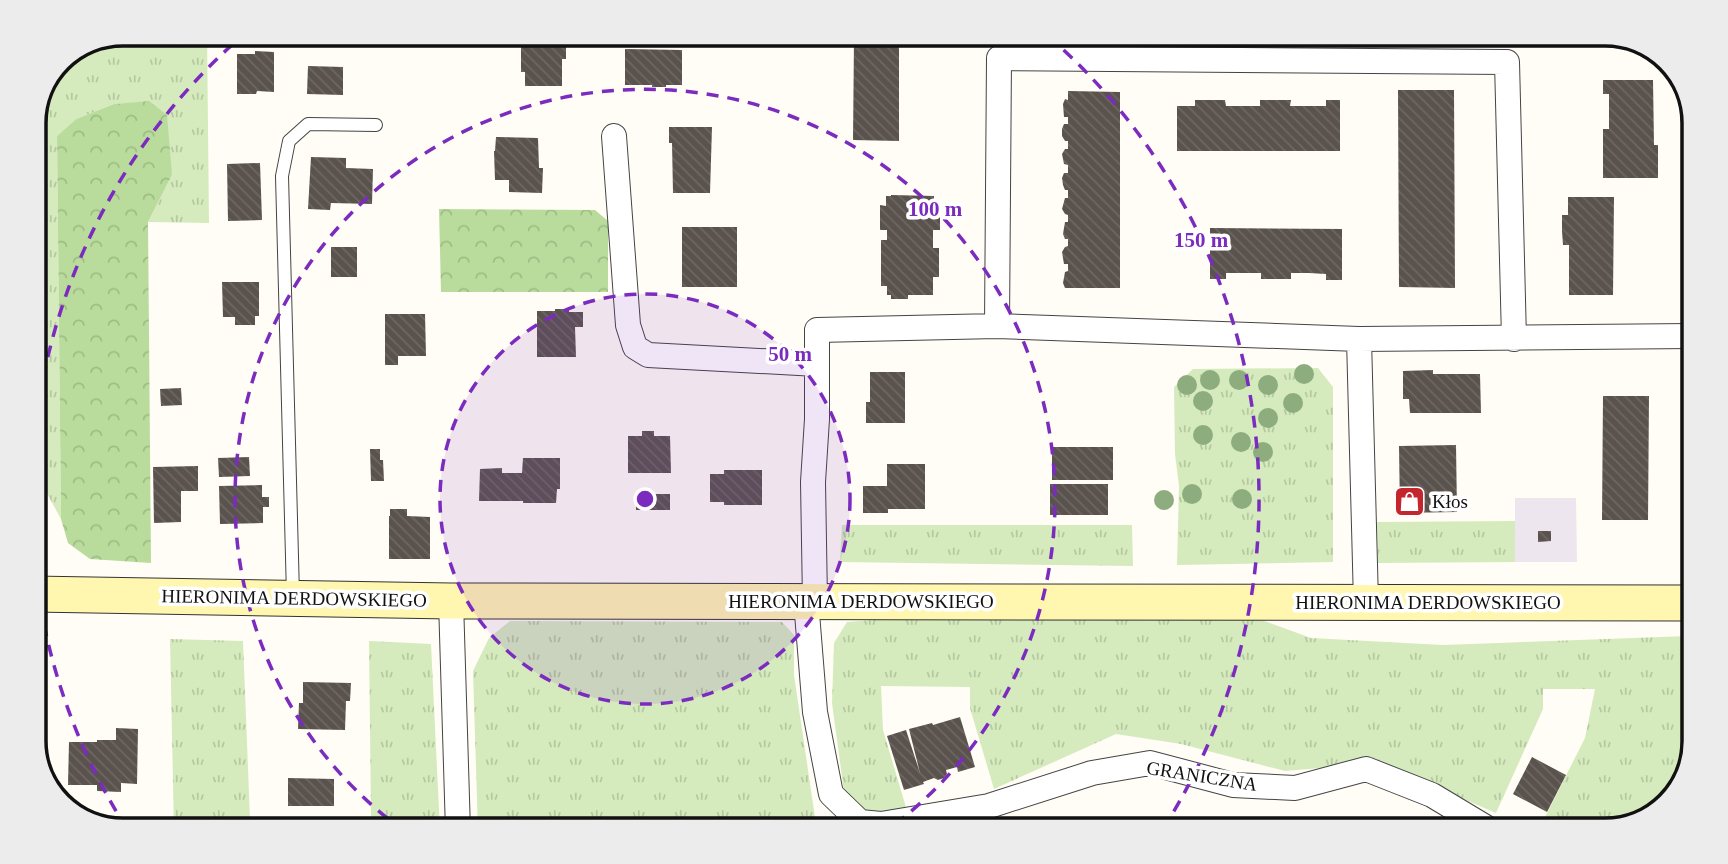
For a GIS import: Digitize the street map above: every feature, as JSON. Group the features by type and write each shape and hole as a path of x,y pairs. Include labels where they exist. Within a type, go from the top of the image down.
{"street":[{"path":"1514,338 1507,62 999,58 997,326 1359,339 1514,338 1682,336"},
{"path":"614,136 628,325 635,346 648,355 817,364"},
{"name":"GRANICZNA","path":"853,818 831,794 815,712 811,601 817,330 997,326"},
{"path":"1359,339 1366,602"},
{"name":"HIERONIMA DERDOWSKIEGO","path":"46,594 451,601 1682,603"},
{"path":"451,601 458,818"},
{"name":"GRANICZNA","path":"917,818 989,806 1092,773 1150,763 1233,785 1295,788 1366,769 1432,795 1470,818"}],"lane":[{"path":"294,599 282,176 289,141 308,124 376,125"}],"shaded area":[{"path":"1515,498 1576,498 1577,562 1515,562"}],"green space":[{"path":"123,46 207,46 209,223 148,222 172,175 149,102 114,104 76,119 57,136 61,519 46,492 48,103 61,76 93,51"},
{"path":"149,101 167,115 172,175 148,222 151,563 90,559 68,543 61,519 57,136 76,119 114,104"},
{"path":"439,209 595,210 608,221 608,292 441,292"},
{"path":"1318,368 1333,387 1333,562 1177,565 1179,486 1175,454 1174,387 1193,369"},
{"path":"1515,521 1515,562 1378,563 1377,522"},
{"path":"842,525 1132,525 1133,566 840,562"},
{"path":"888,619 1259,619 1311,638 1443,645 1682,636 1682,751 1675,775 1663,792 1652,803 1635,813 1615,818 1545,818 1585,738 1595,689 1543,689 1543,709 1496,813 1380,763 1285,771 1181,744 1116,734 994,789 970,708 970,687 881,686 883,730 908,814 866,817 845,799 832,703 834,643 847,622"},
{"path":"510,621 782,622 794,635 794,675 815,818 478,818 473,671 489,638"},
{"path":"170,639 243,641 250,818 174,818"},
{"path":"369,641 431,644 439,818 310,818 371,817"}],"building":[{"path":"521,46 566,46 566,59 562,59 562,86 525,86 525,72 521,72"},
{"path":"854,46 899,46 899,141 853,140"},
{"path":"625,49 682,50 682,85 625,85"},
{"path":"255,51 274,52 274,92 237,94 237,54 255,54"},
{"path":"308,66 343,67 343,95 307,94"},
{"path":"1603,80 1653,80 1654,145 1658,145 1658,178 1603,178 1603,129 1609,129 1609,94 1603,94"},
{"path":"1398,90 1454,90 1455,288 1399,287"},
{"path":"1068,91 1120,92 1120,288 1065,288 1063,283 1065,272 1068,271 1068,264 1064,264 1062,252 1068,246 1068,239 1065,239 1063,234 1068,215 1062,209 1065,198 1068,198 1068,190 1065,190 1062,178 1064,173 1068,173 1068,165 1064,164 1062,154 1068,149 1068,141 1062,136 1062,129 1064,124 1068,124 1068,117 1064,117 1063,104 1065,99 1068,100"},
{"path":"1195,100 1225,100 1226,106 1260,106 1260,100 1291,100 1290,106 1326,106 1326,100 1340,100 1340,151 1177,151 1177,106 1195,106"},
{"path":"669,127 712,127 710,193 673,193"},
{"path":"496,137 538,138 539,168 543,168 542,193 509,192 509,180 495,180"},
{"path":"311,157 346,158 346,168 373,169 372,204 331,203 330,210 308,209"},
{"path":"260,163 262,220 228,221 227,164"},
{"path":"886,196 934,196 934,215 940,214 940,230 933,230 933,248 939,248 939,277 933,277 933,295 908,295 908,299 891,299 891,295 887,295 887,286 881,286 881,240 887,240 887,230 880,230 880,205 886,206"},
{"path":"1568,197 1614,197 1613,295 1569,295 1569,245 1563,245 1562,231 1562,215 1568,215"},
{"path":"682,227 737,227 737,287 682,287"},
{"path":"1210,228 1342,229 1342,280 1326,280 1326,274 1309,273 1291,273 1291,279 1261,279 1261,273 1226,273 1226,279 1210,279"},
{"path":"331,247 357,247 357,277 331,277"},
{"path":"222,282 259,282 259,316 255,316 255,325 235,325 235,317 223,317"},
{"path":"555,309 583,312 583,327 575,327 576,357 537,357 537,311"},
{"path":"385,314 425,314 426,356 398,356 398,365 385,365"},
{"path":"1433,370 1433,374 1480,374 1481,413 1410,413 1409,399 1403,399 1403,371"},
{"path":"870,372 905,372 905,423 866,423 866,402 870,402"},
{"path":"181,388 182,405 161,406 160,389"},
{"path":"1603,396 1649,396 1648,520 1602,520"},
{"path":"642,431 654,431 654,436 670,436 671,473 628,473 628,436 642,436"},
{"path":"1456,445 1457,512 1400,513 1399,446"},
{"path":"1052,447 1113,447 1113,480 1052,480"},
{"path":"370,449 380,449 384,481 371,481"},
{"path":"249,457 250,476 219,477 218,458"},
{"path":"523,458 560,458 560,489 557,489 556,503 479,501 480,469 502,468 502,473 522,473"},
{"path":"887,464 925,464 925,509 888,509 888,513 863,513 863,486 887,486"},
{"path":"198,466 198,491 181,491 181,522 154,523 153,467"},
{"path":"724,470 762,470 762,505 724,505 724,502 710,502 710,474 724,474"},
{"path":"1050,484 1108,484 1108,515 1050,515"},
{"path":"262,485 262,497 269,497 269,507 263,507 263,523 220,524 219,486"},
{"path":"636,494 670,494 670,510 636,510"},
{"path":"390,509 407,509 407,516 430,517 430,559 389,559"},
{"path":"1538,531 1551,531 1551,541 1538,542"},
{"path":"303,682 351,683 350,701 346,701 345,730 298,729 299,703 303,703"},
{"path":"960,717 975,767 958,772 957,767 946,770 944,778 934,778 904,790 887,736 906,730 920,773 909,729"},
{"path":"116,728 138,729 137,784 121,783 121,792 97,791 97,785 68,785 69,742 116,740"},
{"path":"1532,757 1566,775 1547,812 1513,794"},
{"path":"288,778 334,779 334,806 288,806"}],"place":[{"name":"Kłos","path":"1409,501"}]}
